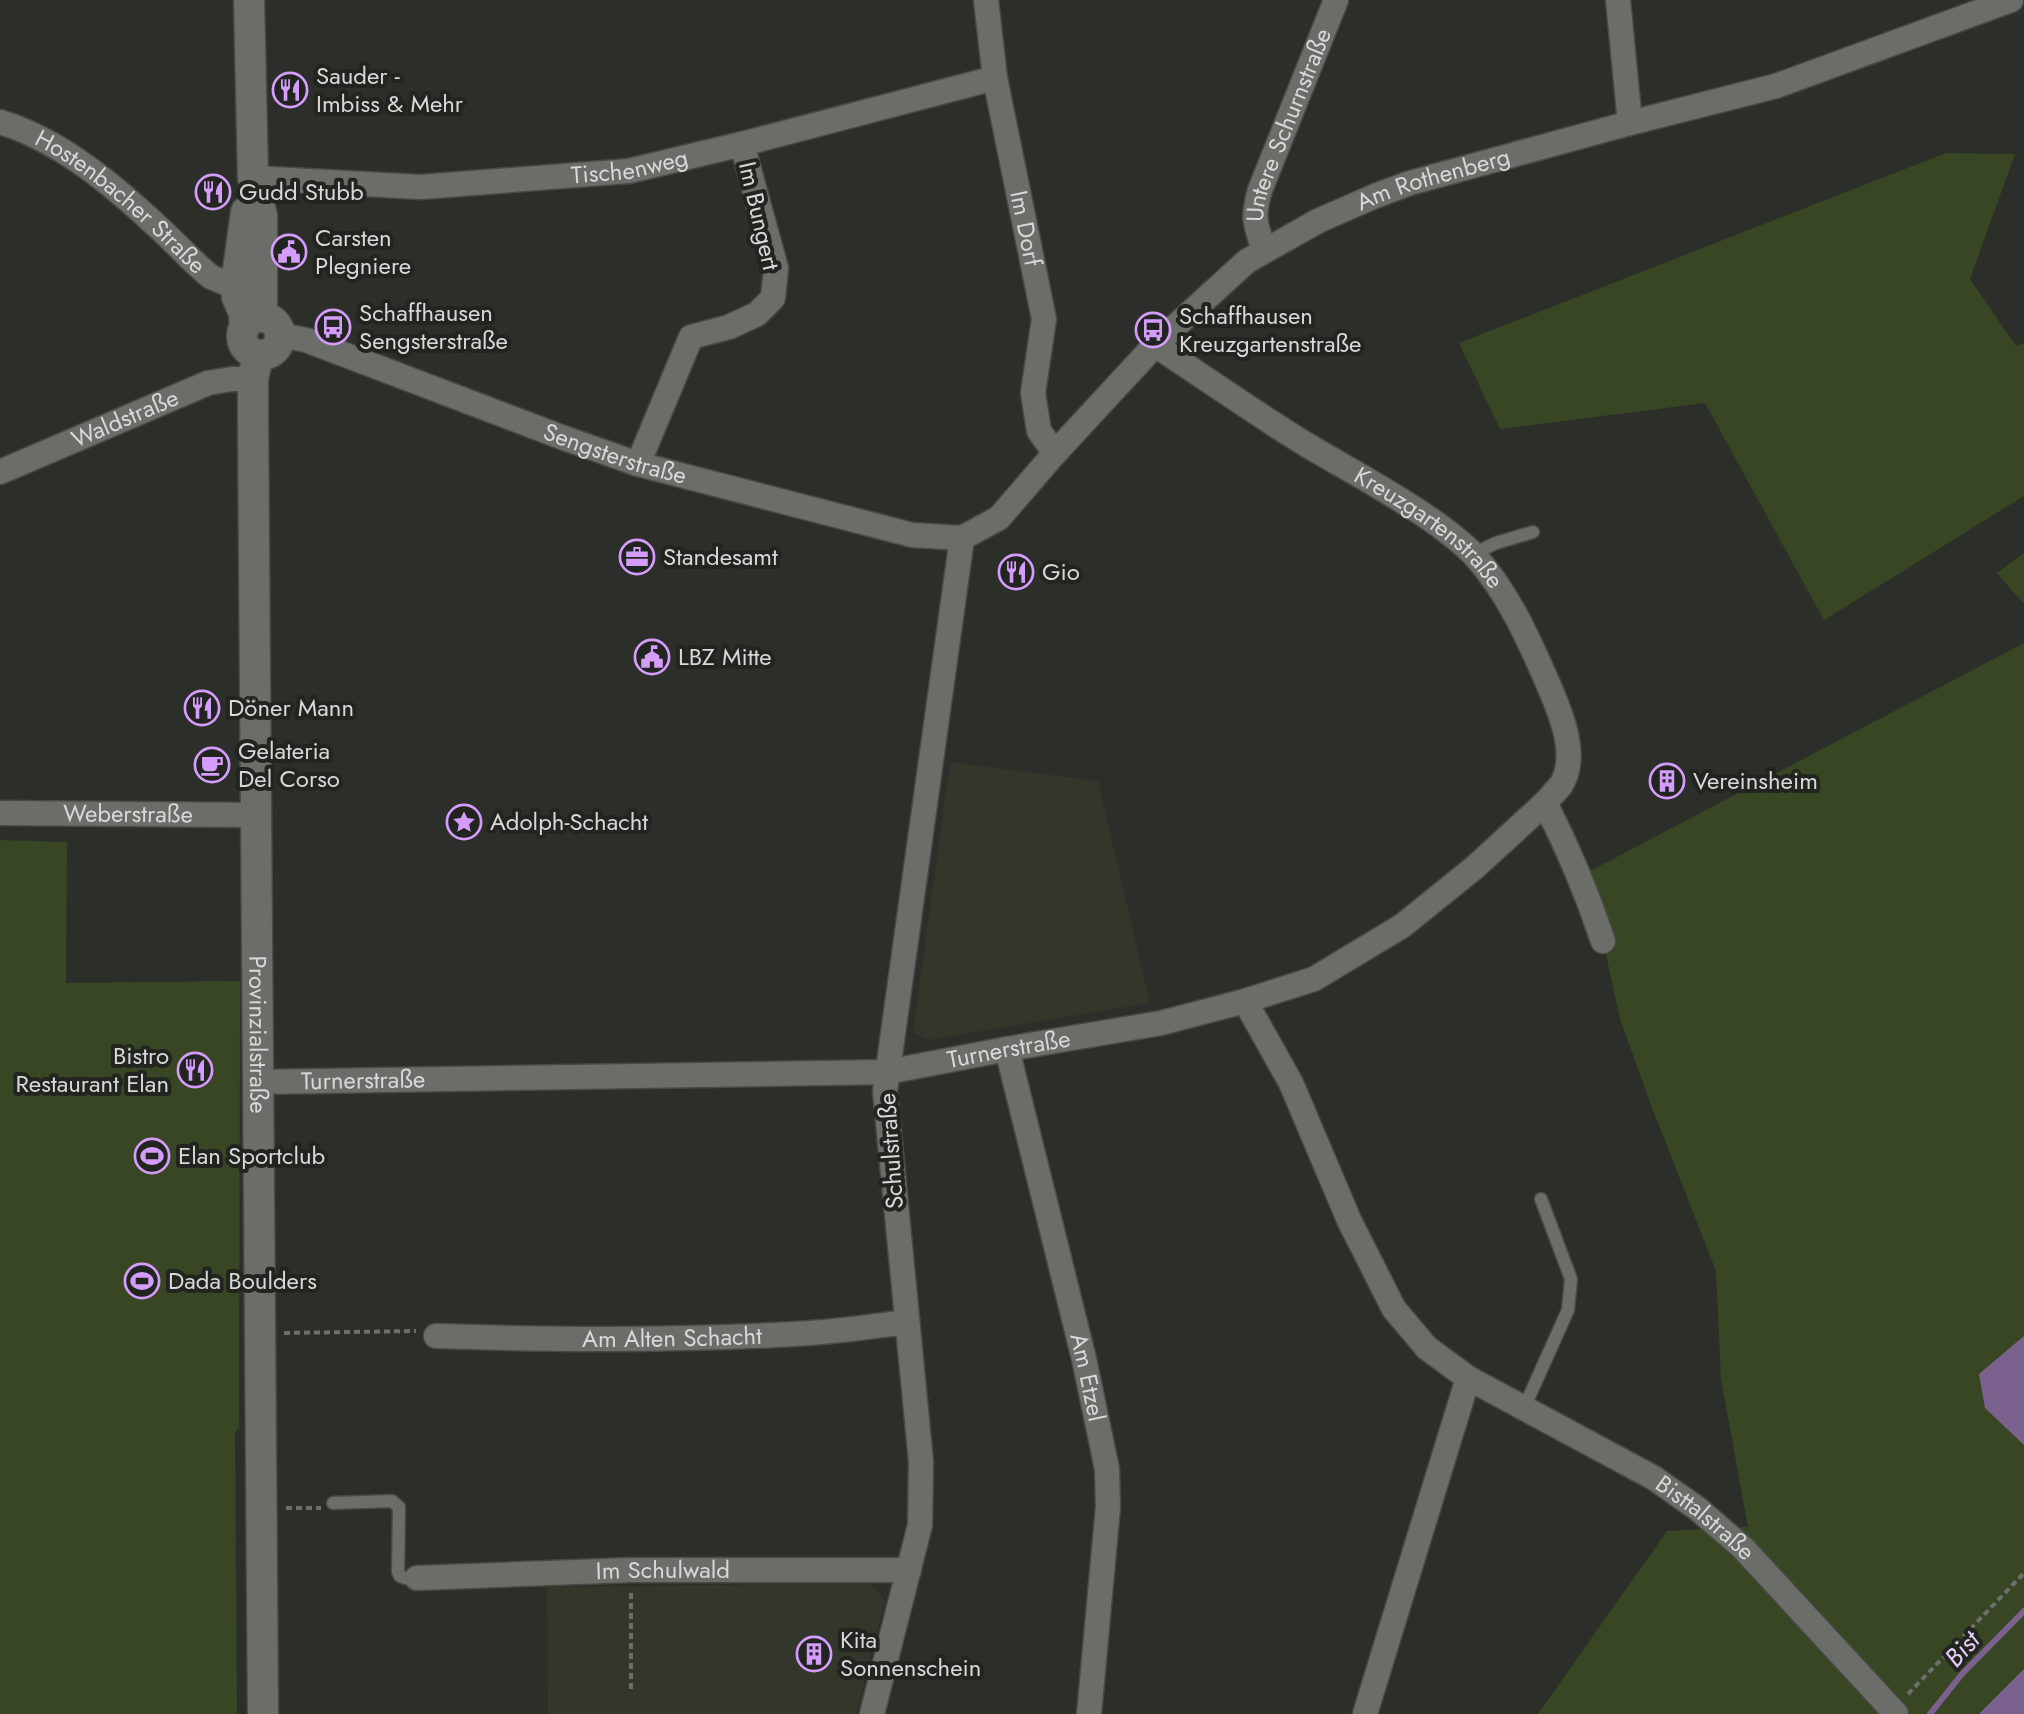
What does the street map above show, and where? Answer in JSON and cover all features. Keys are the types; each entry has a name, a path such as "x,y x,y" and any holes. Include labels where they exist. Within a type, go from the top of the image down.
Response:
{"street":[{"name":"Provinzialstraße","path":"249,0 253,178 262,216 256,815 263,1714"},
{"name":"Im Dorf","path":"986,0 995,78 1044,319 1033,393 1039,431 1055,453"},
{"name":"Untere Schurnstraße","path":"1264,250 1254,211 1260,190 1336,0"},
{"path":"1618,0 1630,123"},
{"name":"Am Rothenberg","path":"962,538 999,518 1155,345 1237,270 1264,250 1345,208 1410,183 1776,86 2011,0"},
{"name":"Tischenweg","path":"253,178 421,187 629,171 995,78"},
{"name":"Hostenbacher Straße","path":"0,122 34,136 72,158 126,197 211,277 236,285"},
{"name":"Im Bungert","path":"638,464 691,337 729,327 757,314 773,298 776,268 742,144"},
{"name":"Provinzialstraße","path":"253,178 244,217 236,285 237,297 259,343"},
{"name":"Sengsterstraße","path":"259,343 306,340 638,464 912,535 962,538"},
{"name":"Waldstraße","path":"0,472 208,383 232,379 259,343"},
{"name":"Kreuzgartenstraße","path":"1155,345 1300,441 1416,509 1473,554 1513,610 1553,695 1564,729 1569,751 1568,767 1561,784 1545,803"},
{"name":"Schulstraße","path":"872,1714 920,1525 922,1486 885,1091 962,538"},
{"path":"1545,803 1574,862 1603,941"},
{"name":"Turnerstraße","path":"257,1082 887,1072 1161,1023 1314,979 1402,926 1474,868 1545,803"},
{"name":"Weberstraße","path":"0,813 256,815"},
{"name":"Bisttalstraße","path":"1245,1001 1291,1083 1349,1220 1394,1309 1427,1348 1468,1378 1654,1478 1698,1509 1743,1548 1894,1712"},
{"name":"Am Etzel","path":"1007,1049 1084,1359 1107,1469 1108,1507 1089,1714"},
{"name":"Am Alten Schacht","path":"436,1336 533,1339 722,1337 813,1333 907,1322"},
{"path":"1365,1714 1468,1378"},
{"name":"Im Schulwald","path":"417,1578 631,1570 909,1570"}],"lane":[{"path":"1473,554 1496,543 1533,532"},
{"path":"1524,1408 1568,1310 1570,1295 1571,1279 1541,1199"},
{"path":"333,1503 396,1503 399,1507 398,1572 405,1578 417,1578"}],"path":[{"path":"259,1334 430,1331 436,1336"},
{"path":"261,1508 328,1508 333,1503"},
{"path":"631,1570 631,1689"},
{"path":"1894,1712 2024,1573"}],"shaded area":[{"path":"950,762 1098,781 1150,1003 929,1040 913,1033"},
{"path":"2024,1336 2024,1445 1985,1408 1979,1374"},
{"path":"871,1583 885,1600 856,1714 548,1714 547,1587"},
{"path":"2024,1669 2024,1714 1979,1714"}],"green space":[{"path":"1946,153 2015,154 1970,279 2016,346 2024,343 2024,496 1824,620 1705,403 1500,429 1459,343"},
{"path":"2024,553 2024,604 1997,573"},
{"path":"2024,643 2024,1714 1538,1714 1667,1531 1748,1527 1721,1379 1716,1271 1620,1019 1588,872"},
{"path":"0,840 67,842 66,983 240,981 239,1428 235,1432 237,1714 0,1714"}],"waterway":[{"name":"Bist","path":"1930,1714 1962,1674 2024,1611"}],"place":[{"name":"Sauder - Imbiss & Mehr","path":"290,90"},
{"name":"Gudd Stubb","path":"213,192"},
{"name":"Carsten Plegniere","path":"289,252"},
{"name":"Schaffhausen Sengsterstraße","path":"333,327"},
{"name":"Schaffhausen Kreuzgartenstraße","path":"1153,330"},
{"name":"Standesamt","path":"637,557"},
{"name":"Gio","path":"1016,572"},
{"name":"LBZ Mitte","path":"652,657"},
{"name":"Döner Mann","path":"202,708"},
{"name":"Gelateria Del Corso","path":"212,765"},
{"name":"Vereinsheim","path":"1667,781"},
{"name":"Adolph-Schacht","path":"464,822"},
{"name":"Bistro Restaurant Elan","path":"195,1070"},
{"name":"Elan Sportclub","path":"152,1156"},
{"name":"Dada Boulders","path":"142,1281"},
{"name":"Kita Sonnenschein","path":"814,1654"}]}
